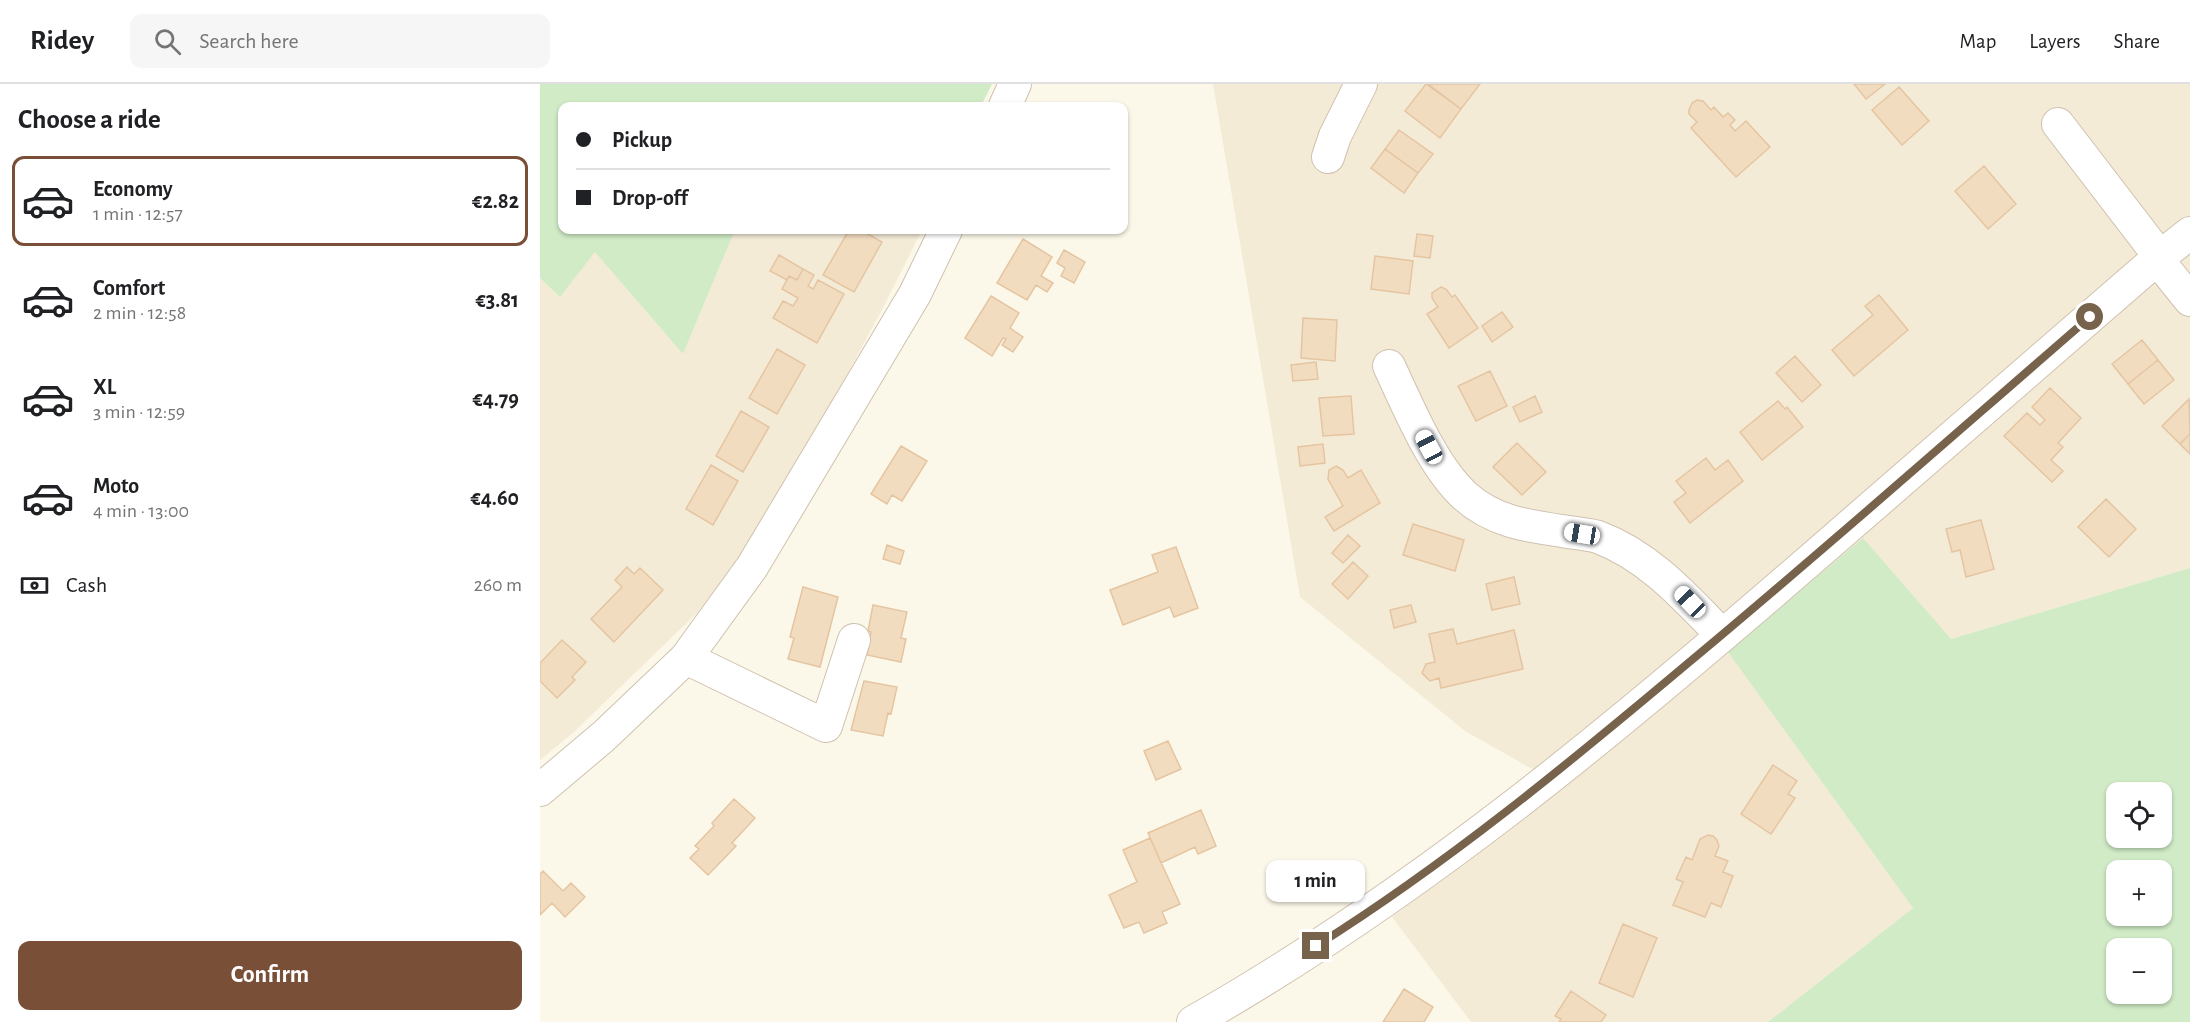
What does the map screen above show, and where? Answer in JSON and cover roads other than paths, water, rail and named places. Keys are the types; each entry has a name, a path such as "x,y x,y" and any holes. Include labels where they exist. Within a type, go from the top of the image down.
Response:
{"street":[{"path":"1007,102 1015,84"},
{"path":"1328,158 1335,136 1361,84"},
{"path":"2058,124 2190,300"},
{"path":"1193,1022 1334,935 1452,853 1566,766 2190,233"},
{"path":"540,790 604,736 686,658 752,567 915,294 944,234"},
{"path":"1389,366 1438,462 1464,495 1490,514 1530,527 1596,537 1631,553 1674,585 1722,635"},
{"path":"686,658 826,726 854,640"}]}
